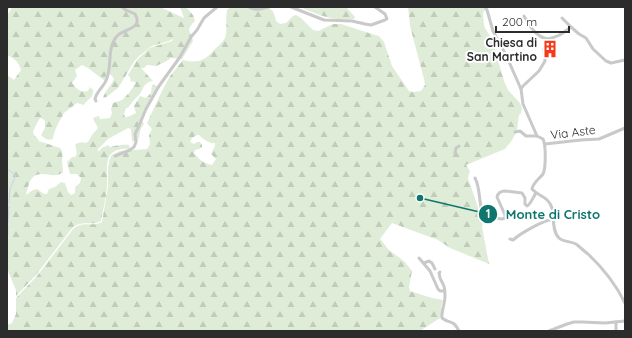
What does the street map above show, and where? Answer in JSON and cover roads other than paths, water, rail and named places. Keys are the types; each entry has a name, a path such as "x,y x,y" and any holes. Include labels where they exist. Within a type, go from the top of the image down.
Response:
{"street":[{"path":"96,101 96,94 108,77 111,49 115,38 120,33 133,28 137,21 135,14 122,7"},
{"path":"115,156 134,147 136,142 135,134 155,92 167,73 180,57 204,18 217,7"},
{"path":"250,7 252,9 259,10 268,7"},
{"path":"292,7 324,20 352,21 371,25 386,19 387,17 375,7"},
{"name":"Via Aste","path":"484,7 487,10 493,31 506,55 521,89 523,104 537,136"},
{"path":"524,16 533,31 547,39 559,36 571,27"},
{"path":"562,18 579,34 586,38 598,54 606,61 611,63 625,60"},
{"path":"521,89 539,71 545,61 544,49 547,39"},
{"name":"Via Aste","path":"545,144 599,139 625,128"},
{"name":"Via Aste","path":"515,132 520,131 526,136 537,136 543,139 545,144 544,171 532,188 536,193"},
{"path":"455,153 456,148 459,146"},
{"path":"475,178 479,191 482,211 487,220 505,218 498,197 498,194 502,191 522,193 527,206 530,205 532,198 536,193 546,199 550,204 555,230 558,237 561,240 575,244 596,261 618,289 625,303"},
{"path":"510,239 513,240 525,232 553,219"},
{"path":"419,258 432,274 438,289 440,291 444,291"},
{"path":"424,263 429,261 435,269"},
{"path":"440,272 440,279 445,290 445,303 441,314 442,318 453,322 460,331"},
{"path":"549,331 574,322 601,323 625,321"},
{"path":"616,322 616,331"}],"waterway":[{"path":"7,11 9,7"},
{"path":"7,169 16,175 10,189 9,203"},
{"path":"8,223 9,206"},
{"path":"7,248 8,226"}],"place":[{"name":"Chiesa di San Martino","path":"550,49"},
{"name":"Monte di Cristo","path":"420,198"}]}
